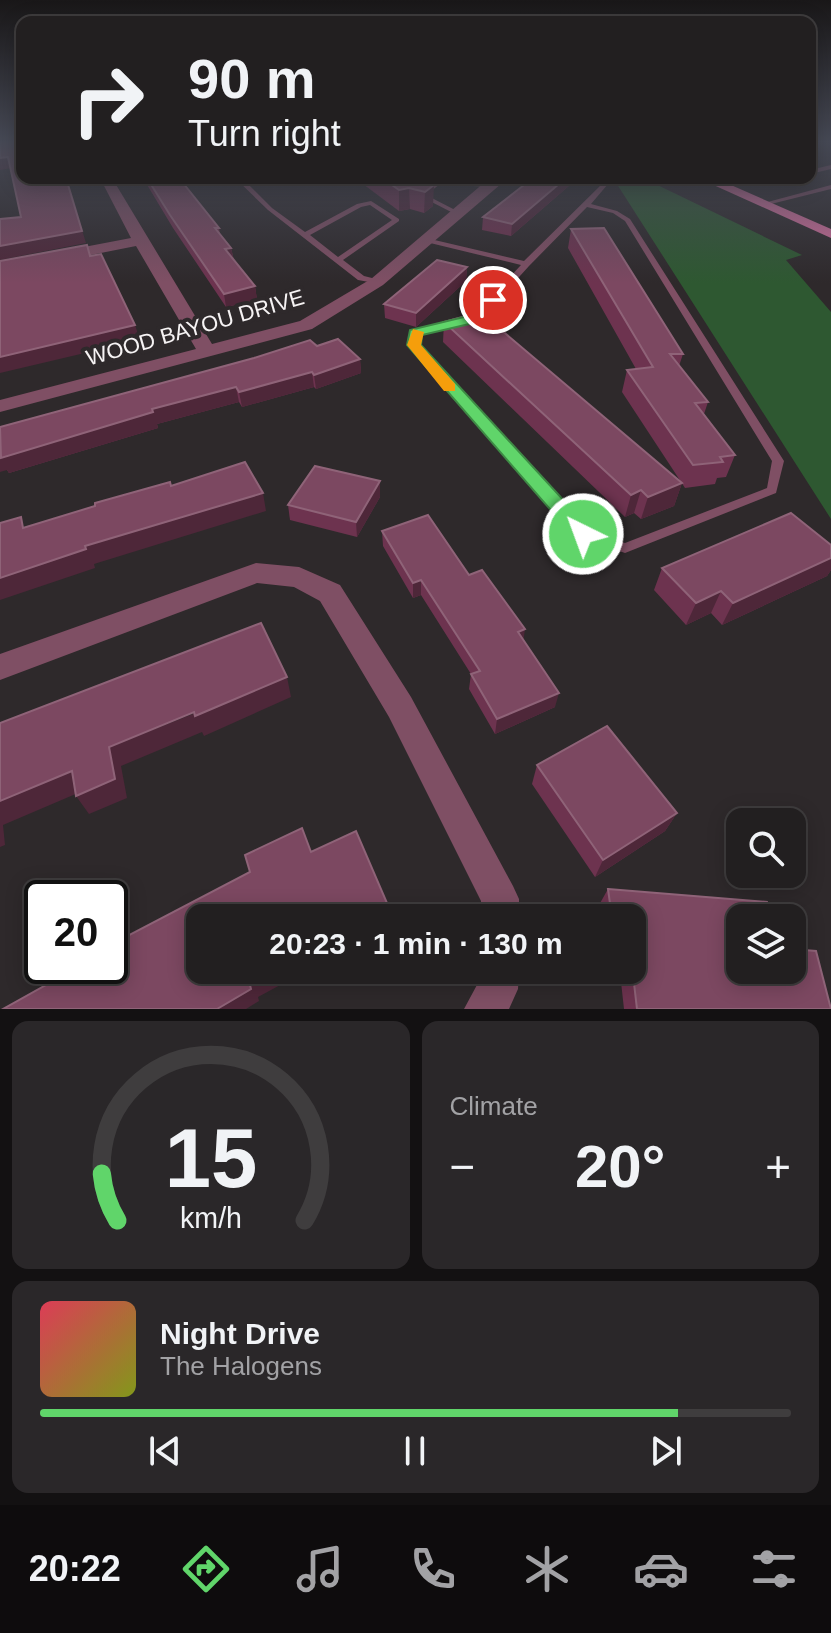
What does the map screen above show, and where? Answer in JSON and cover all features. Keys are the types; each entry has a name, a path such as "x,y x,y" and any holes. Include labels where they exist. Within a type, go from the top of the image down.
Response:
{"main road":[{"path":"727,188 831,234"}],"street":[{"path":"111,188 207,352"},
{"name":"WOOD BAYOU DRIVE","path":"0,406 306,325 377,282 488,188"},
{"path":"0,268 140,241"},
{"path":"0,667 256,573 299,577 330,593 361,643 400,707 500,904"},
{"path":"485,1009 498,984"}],"lane":[{"path":"248,188 270,209 361,278 377,282"},
{"path":"413,188 457,213"},
{"path":"421,195 431,188"},
{"path":"586,205 615,212 628,220 778,461 772,490 625,548 583,534 414,345 415,333 477,318 601,188"},
{"path":"763,204 827,188"},
{"path":"305,235 359,205 371,203 397,220 338,260"},
{"path":"429,240 526,264"}],"green space":[{"path":"619,188 664,188 802,255 786,260 831,312 831,519"}],"building":[{"path":"15,188 69,188 82,231 0,246 0,219 21,217"},
{"path":"153,188 187,188 231,248 225,249 255,286 224,294"},
{"path":"409,188 430,188 425,192"},
{"path":"520,188 554,188 512,224 483,217"},
{"path":"604,228 683,354 670,354 708,402 695,403 735,455 720,457 723,462 693,465 627,370 653,367 571,229"},
{"path":"87,245 90,256 101,254 135,325 0,357 0,261"},
{"path":"437,260 467,267 416,313 384,304"},
{"path":"480,312 682,483 648,497 641,490 631,495 444,322"},
{"path":"338,339 360,359 314,375 312,372 239,392 236,387 152,409 153,412 1,458 0,427 310,340 317,346"},
{"path":"245,462 263,493 85,546 86,549 0,578 0,523 21,517 23,528 95,506 95,503 170,482 171,486"},
{"path":"315,466 380,481 356,522 288,505"},
{"path":"791,513 831,545 831,558 733,603 721,591 696,603 662,568"},
{"path":"428,515 469,575 482,570 525,629 518,632 559,693 497,719 471,674 480,671 421,580 413,583 382,531"},
{"path":"261,623 287,677 195,716 194,712 109,747 115,779 76,796 72,771 0,801 0,723"},
{"path":"607,726 677,813 603,860 537,765"},
{"path":"302,828 311,852 356,831 387,904 189,904 250,872 245,855"},
{"path":"608,889 767,902 726,904 726,984 806,984 806,950 816,951 831,1009 637,1009 634,984 646,984 646,904 610,904"},
{"path":"186,905 186,984 252,984 251,989 217,1009 3,1009 48,984 128,984 128,936"}],"slow traffic":[{"path":"418,332 415,333 414,345 418,353 449,388"}],"route":[{"path":"493,300 477,318 415,333 414,345 583,534"}]}
